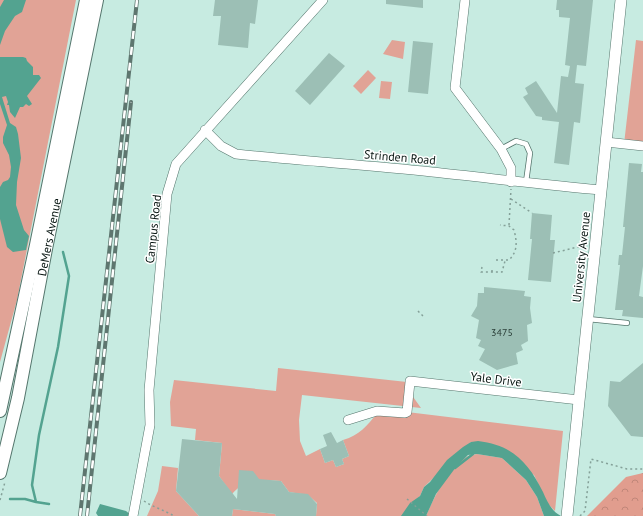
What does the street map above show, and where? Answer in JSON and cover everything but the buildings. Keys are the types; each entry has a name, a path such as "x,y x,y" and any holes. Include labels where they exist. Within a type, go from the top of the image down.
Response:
{"main road":[{"name":"DeMers Avenue","path":"0,409 36,245 86,0"},
{"name":"DeMers Avenue","path":"0,473 16,410 46,248 97,0"}],"street":[{"name":"Campus Road","path":"134,513 150,425 149,390 168,194 176,164 323,0"},
{"path":"465,0 455,88 501,149 511,168 511,182"},
{"name":"University Avenue","path":"567,516 621,0"},
{"name":"Strinden Road","path":"205,130 221,146 236,154 432,172 511,182 526,182 601,190"},
{"path":"606,142 643,146"},
{"name":"Yale Drive","path":"348,420 378,412 407,412 410,381 579,400"},
{"path":"0,409 16,410"}],"lane":[{"path":"501,149 516,141 526,144 530,153 526,182"},
{"path":"588,319 627,323"}],"path":[{"path":"509,226 511,182"},
{"path":"511,199 532,213"},
{"path":"496,260 509,260 514,255 516,247 514,230 509,226 500,225"},
{"path":"553,253 582,246 577,293"},
{"path":"482,267 481,272 502,272 505,260"},
{"path":"418,311 423,316"},
{"path":"580,516 585,511 591,459 627,469 643,469"},
{"path":"407,499 427,516"},
{"path":"143,500 174,516"}],"shaded area":[{"path":"0,0 76,0 17,300 0,362"},
{"path":"4,0 26,0 22,12 15,16 5,31 0,45 0,7"},
{"path":"392,40 405,42 403,59 383,54"},
{"path":"636,40 643,41 643,146 624,144"},
{"path":"0,57 26,58 33,67 33,75 39,75 41,78 27,96 32,104 29,106 26,104 23,107 20,107 15,118 10,112 9,105 7,105 8,102 6,96 2,97 10,123 16,127 18,134 21,158 17,182 16,205 24,230 29,236 26,250 13,252 7,247 0,219 0,187 3,182 8,180 10,177 11,167 9,155 3,143 3,137 7,125 0,104"},
{"path":"368,70 376,78 361,94 353,86"},
{"path":"381,81 392,82 390,99 379,98"},
{"path":"278,368 407,382 411,394 421,408 302,395 299,420 300,441 306,456 320,449 325,463 333,460 336,467 344,464 342,459 349,456 343,440 358,433 377,414 407,412 563,431 555,511 548,504 534,475 471,442 424,487 420,496 402,516 316,516 317,503 308,495 289,492 281,481 255,481 243,485 232,494 219,476 222,443 195,440 196,429 171,426 170,402 174,380 276,391"},
{"path":"478,441 500,446 518,457 537,481 552,509 561,516 544,516 537,497 526,480 502,458 477,454 468,455 456,467 436,494 426,516 401,516 410,503 420,496 424,487 430,482 447,460 471,442"},
{"path":"477,454 502,458 526,480 537,497 544,516 426,516 433,500 448,475 461,461 468,456"},
{"path":"162,466 178,468 176,491 199,516 147,516 158,491"},
{"path":"100,504 126,511 132,516 98,516 96,513"},
{"path":"233,509 275,514 276,516 232,516"}],"green space":[{"path":"643,473 643,516 587,516 626,477"}],"waterway":[{"path":"36,502 32,485 39,435 58,347 69,276 63,252"},
{"path":"455,468 473,454"},
{"path":"10,499 25,499 49,504"}],"railway":[{"path":"80,516 137,0"},
{"path":"87,516 131,102"}]}
